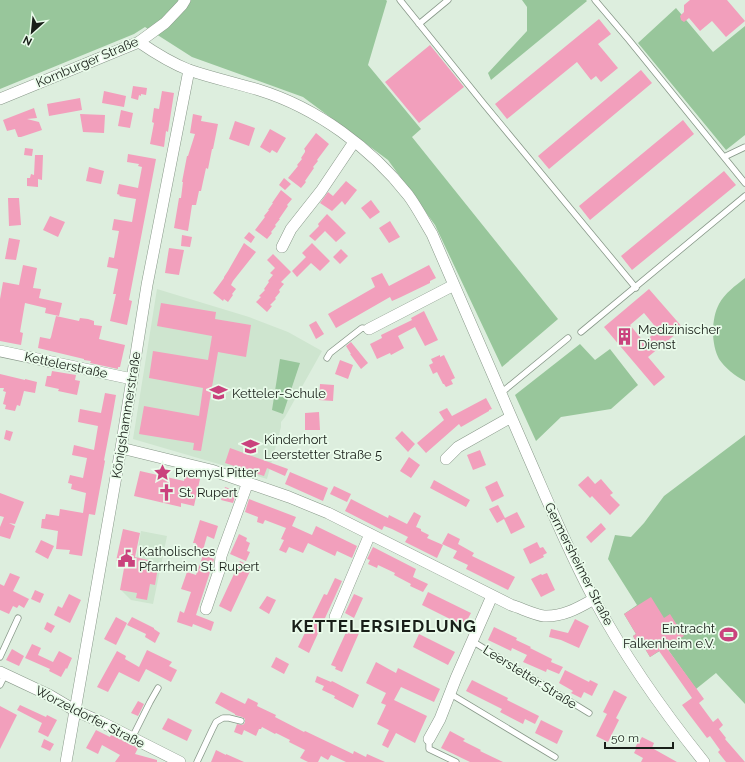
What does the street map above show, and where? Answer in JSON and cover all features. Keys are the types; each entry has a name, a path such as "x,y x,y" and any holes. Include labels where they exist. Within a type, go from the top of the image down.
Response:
{"street":[{"name":"Kornburger Straße","path":"0,99 139,42 165,23 185,0"},
{"name":"Germersheimer Straße","path":"139,42 172,62 189,70 261,90 317,116 374,158 409,196 432,234 563,539 594,599 643,680 677,728 704,762"},
{"name":"Königshammerstraße","path":"66,762 121,448 147,285 189,70"},
{"path":"282,247 291,229 321,191 354,142"},
{"path":"369,329 454,285"},
{"name":"Kettelerstraße","path":"0,351 132,380"},
{"path":"446,459 458,447 511,417"},
{"path":"121,448 211,470 289,497 370,534 511,605 543,616 556,616 566,613 594,599"},
{"path":"206,610 220,568 221,556 248,482"},
{"path":"335,617 370,534"},
{"name":"Leerstetter Straße","path":"429,739 440,719 492,596"},
{"name":"Worzeldorfer Straße","path":"2,678 49,695 76,711 180,762"}],"lane":[{"path":"400,0 483,104 636,288"},
{"path":"419,24 448,0"},
{"path":"595,0 745,183"},
{"path":"724,157 745,147"},
{"path":"581,332 636,288 745,196"},
{"path":"327,358 330,353 362,328 369,329"},
{"path":"500,393 568,338"},
{"path":"0,657 18,618"},
{"name":"Leerstetter Straße","path":"472,641 589,713"},
{"path":"132,738 158,688"},
{"path":"450,693 555,757"},
{"path":"197,762 216,722 223,718 241,721"},
{"path":"429,739 429,749 456,762"}],"shaded area":[{"name":"Ketteler-Schule","path":"157,289 249,317 288,332 322,351 281,422 267,479 133,439"},
{"path":"141,531 167,536 153,604 131,600 121,590 134,572"}],"green space":[{"path":"0,0 386,0 387,1 368,65 421,129 412,137 558,319 502,367 435,225 388,160 303,97 192,57 145,27 134,34 0,89"},
{"path":"522,0 587,1 491,80 488,73 527,31 527,7"},
{"path":"676,8 713,52 745,26 745,135 726,150 638,43"},
{"path":"745,278 745,381 730,372 719,359 714,346 713,324 716,310 721,300"},
{"path":"580,344 595,360 610,349 638,385 611,409 561,417 536,441 515,395"},
{"path":"280,359 300,363 283,414 272,410"},
{"path":"745,435 745,704 716,673 696,689 666,647 650,657 644,647 640,649 633,636 636,634 624,614 637,605 608,559 615,535 631,537 644,523 664,496"}],"building":[{"path":"690,0 727,0 745,21 726,37 712,21 700,31 689,18 684,22 681,20 680,16 684,12 684,5"},
{"path":"599,19 611,34 598,44 618,68 601,82 596,76 591,80 577,62 507,119 495,104"},
{"path":"430,45 464,87 419,123 385,82"},
{"path":"641,70 652,83 549,169 538,156"},
{"path":"133,86 147,88 146,95 139,95 138,100 131,98"},
{"path":"104,91 126,96 124,107 102,103"},
{"path":"162,91 174,93 168,132 166,131 164,147 150,144 154,123 152,122 154,108 159,109"},
{"path":"80,98 82,110 49,116 47,104"},
{"path":"34,108 37,118 27,119 39,122 42,130 21,137 18,137 15,129 7,131 3,120"},
{"path":"121,110 133,113 130,128 118,126"},
{"path":"80,114 105,115 104,133 83,132"},
{"path":"193,114 202,116 201,121 218,124 208,169 206,168 201,191 199,191 196,205 192,205 188,231 174,228 179,198 181,198 182,182 187,156 195,134 190,133"},
{"path":"683,120 694,134 590,220 579,206"},
{"path":"235,121 255,128 249,146 229,139"},
{"path":"270,129 286,138 277,153 272,150 270,153 260,147"},
{"path":"316,133 329,144 317,160 318,161 313,167 314,168 305,181 306,182 301,188 288,178 298,166 297,165 305,152 304,149"},
{"path":"25,148 33,149 32,156 24,155"},
{"path":"128,154 156,159 129,300 132,301 127,325 110,321 116,294 113,294 118,269 107,267 109,257 114,258 119,231 112,230 114,219 132,222 136,199 119,196 120,195 117,194 119,184 138,188 142,167 138,166 139,164 127,162"},
{"path":"35,155 43,155 42,180 38,179 38,187 27,186 27,178 30,178 31,174 34,175"},
{"path":"89,167 104,171 101,184 86,181"},
{"path":"724,171 736,185 632,270 621,256"},
{"path":"284,178 291,184 285,190 279,185"},
{"path":"346,181 357,190 345,205 342,201 332,211 320,203 328,192 333,196"},
{"path":"281,190 292,199 267,239 255,230 265,217 264,216"},
{"path":"8,198 19,198 21,225 9,226"},
{"path":"371,200 380,212 370,219 361,208"},
{"path":"327,214 346,233 336,242 325,231 315,241 309,236 319,226 318,224"},
{"path":"50,216 65,222 58,237 43,230"},
{"path":"390,221 400,237 389,243 379,228"},
{"path":"249,232 255,237 251,243 244,238"},
{"path":"182,235 192,237 190,247 181,246"},
{"path":"9,238 20,240 16,260 5,259"},
{"path":"244,243 256,252 233,281 231,285 236,289 232,294 233,295 228,302 224,299 223,301 213,293 224,278"},
{"path":"312,243 330,261 320,271 311,263 297,277 292,271 306,257 302,253"},
{"path":"169,248 184,250 179,275 165,273"},
{"path":"341,249 348,256 340,264 333,257"},
{"path":"273,254 291,272 281,282 284,284 267,312 256,302 261,297 259,296 265,290 264,289 269,282 268,281 273,275 270,273 275,268 267,260"},
{"path":"23,265 37,268 33,288 41,289 39,298 62,303 59,316 45,313 46,308 25,303 20,332 23,333 21,345 0,341 0,299 3,282 19,285"},
{"path":"429,265 436,278 430,281 430,283 392,301 390,297 336,328 328,314 375,287 371,278 382,273 389,286"},
{"name":"Medizinischer Dienst","path":"649,289 683,328 648,357 665,377 654,386 604,327","holes":["644,313 658,330 644,342 630,325"]},
{"path":"161,303 216,312 215,319 251,325 246,357 218,352 201,451 193,450 194,443 139,434 144,406 199,416 203,388 149,378 153,351 208,360 212,336 157,326"},
{"path":"424,311 438,340 425,346 415,327 398,336 404,348 391,355 390,353 377,359 370,344 382,338 381,335 412,320 411,318"},
{"path":"56,316 79,321 80,318 88,319 94,321 94,325 102,326 99,339 125,345 120,367 118,367 118,369 90,363 91,361 38,348 40,337 50,339"},
{"path":"316,321 324,334 316,339 309,325"},
{"path":"351,342 368,363 361,369 346,346"},
{"path":"440,355 440,357 444,355 455,378 451,380 453,384 446,387 437,372 433,374 429,365 433,363 431,359"},
{"path":"340,360 353,365 348,379 335,374"},
{"path":"52,371 76,375 75,380 80,381 77,395 58,391 59,389 45,386 47,376 51,376"},
{"path":"0,374 37,382 35,393 24,391 20,406 17,405 15,411 5,409 6,405 3,404 6,392 3,391 4,388 0,388"},
{"path":"320,384 334,385 333,401 319,400"},
{"path":"105,393 116,395 95,515 89,514 82,556 69,554 70,550 56,549 58,531 41,528 42,519 45,519 46,514 59,516 60,509 83,513 86,493 71,489 72,484 68,483 70,475 83,478 87,458 72,455 74,445 94,450 98,426 78,422 80,409 101,413"},
{"path":"486,398 492,409 461,427 459,424 426,453 417,443 444,420 439,412 447,408 452,416"},
{"path":"319,412 320,430 305,430 305,413"},
{"path":"6,430 13,432 10,441 4,439"},
{"path":"402,431 415,444 408,452 395,438"},
{"path":"230,448 288,469 285,476 267,468 264,476 225,463"},
{"path":"480,450 486,465 473,470 467,455"},
{"path":"409,457 420,465 411,478 400,471"},
{"name":"St. Rupert","path":"140,471 184,481 185,475 200,479 194,506 181,503 181,507 134,496"},
{"path":"290,472 328,488 323,501 285,484"},
{"path":"588,476 595,484 601,479 613,493 610,495 620,505 610,515 592,496 590,498 578,485"},
{"path":"434,480 470,500 466,507 430,488"},
{"path":"497,481 504,496 492,502 485,487"},
{"path":"334,486 351,494 347,502 330,494"},
{"path":"225,487 237,491 233,503 221,500"},
{"path":"0,493 24,502 15,524 9,523 15,526 10,539 0,536 0,527 4,517 0,516"},
{"path":"249,499 296,517 292,526 312,535 316,526 357,546 352,558 337,551 335,556 308,543 303,553 289,547 286,553 279,550 284,540 281,539 286,528 265,520 263,524 257,522 258,517 245,512"},
{"path":"351,499 388,518 389,515 407,524 414,512 421,516 416,527 429,535 427,538 443,545 437,558 405,542 408,537 384,526 382,530 345,511"},
{"path":"498,505 505,518 517,512 525,527 511,534 504,519 497,523 489,509"},
{"path":"200,520 218,526 214,539 207,536 203,550 194,548 196,543 193,543"},
{"path":"601,523 606,529 591,543 586,537"},
{"path":"123,529 140,533 135,557 148,560 147,565 158,567 155,585 150,584 147,600 136,598 137,593 120,590 125,563 116,561"},
{"path":"448,533 460,539 458,544 474,553 472,556 515,577 508,590 466,569 468,565 453,558 457,551 442,544"},
{"path":"239,534 247,538 246,541 250,543 247,551 250,552 246,561 230,554"},
{"path":"41,540 54,546 48,559 35,552"},
{"path":"537,542 540,548 543,547 547,553 543,555 544,557 530,564 523,549"},
{"path":"373,547 416,569 413,577 428,584 423,592 410,586 411,584 394,575 395,573 378,565 377,568 368,564 370,560 367,559"},
{"path":"203,555 214,559 196,615 214,622 211,631 193,624 192,627 177,622 180,611 184,613 191,592 181,589 187,572 196,575"},
{"path":"240,561 252,567 231,612 219,606"},
{"path":"10,573 20,577 13,591 29,599 24,608 19,605 17,608 13,606 9,614 0,610 0,584 4,586"},
{"path":"547,573 555,590 541,597 531,579"},
{"path":"335,578 342,581 309,653 298,647 324,594 327,595"},
{"path":"35,590 44,594 40,603 31,599"},
{"path":"428,592 471,613 464,626 422,605"},
{"path":"69,594 81,600 70,623 54,615 58,606 62,608"},
{"path":"354,594 363,598 354,618 345,613"},
{"path":"267,596 276,600 269,614 259,608"},
{"path":"651,597 664,618 670,614 684,636 666,647 704,699 699,703 713,722 718,718 723,725 719,729 726,738 725,739 745,762 726,762 718,752 720,750 710,736 707,738 682,705 692,698 659,651 650,657 644,647 640,649 633,636 636,634 624,614"},
{"path":"116,617 127,623 116,645 104,639"},
{"path":"132,617 154,628 160,633 155,643 145,637 146,634 127,625"},
{"path":"575,619 589,626 579,648 561,640 549,637 551,629 568,633"},
{"path":"47,622 55,626 51,633 44,629"},
{"path":"494,627 517,638 516,640 552,659 551,662 563,667 559,674 547,669 546,672 523,662 527,655 512,648 511,651 488,640"},
{"path":"348,628 359,633 342,672 335,669 336,667 331,665"},
{"path":"419,634 455,652 448,665 413,647"},
{"path":"32,644 41,648 38,655 53,662 59,651 72,658 61,677 49,671 50,669 25,658"},
{"path":"12,649 24,656 19,666 6,660"},
{"path":"147,650 172,662 169,666 177,670 171,682 146,669 139,682 119,672 108,692 97,687 117,651 126,656 125,659 139,667"},
{"path":"276,657 289,664 284,674 271,667"},
{"path":"376,662 396,673 398,668 440,689 434,702 401,687 394,700 427,716 415,743 396,733 388,748 382,745 389,730 377,724 386,705 381,703 386,693 366,683"},
{"path":"565,670 589,682 590,680 598,684 592,696 584,692 581,698 571,693 573,691 559,683"},
{"path":"317,676 331,682 332,681 359,695 353,708 334,698 335,696 322,690 324,686 315,682"},
{"path":"472,680 539,716 535,724 525,719 523,724 500,712 502,709 466,691"},
{"path":"614,690 627,697 616,718 619,720 608,742 596,736 607,714 603,712"},
{"path":"221,692 245,704 248,698 258,703 257,706 276,715 275,717 353,754 354,751 366,757 367,754 385,762 346,762 331,755 328,760 321,756 318,762 308,762 300,758 305,750 289,742 290,740 262,727 259,729 256,736 244,730 242,735 234,732 237,724 244,724 245,719 215,703"},
{"path":"138,701 144,704 138,716 131,713"},
{"path":"20,705 46,717 47,715 57,720 48,737 38,732 42,723 17,710"},
{"path":"0,706 17,715 0,749"},
{"path":"168,718 192,730 187,741 162,729"},
{"path":"541,720 563,731 557,744 535,733"},
{"path":"96,730 110,737 111,735 138,748 135,754 157,760 157,762 115,762 120,755 102,745 98,754 86,748"},
{"path":"450,731 465,739 463,741 481,750 480,751 503,762 470,762 441,748"},
{"path":"642,737 654,743 652,748 677,762 641,762 643,758 634,753 638,742"},
{"path":"44,739 54,744 50,751 41,747"},
{"path":"216,750 226,755 244,762 211,762"}],"place":[{"name":"Medizinischer Dienst","path":"625,336"},
{"name":"Ketteler-Schule","path":"219,393"},
{"name":"Kinderhort Leerstetter Straße 5","path":"251,446"},
{"name":"Premysl Pitter","path":"162,472"},
{"name":"St. Rupert","path":"166,492"},
{"name":"Katholisches Pfarrheim St. Rupert","path":"126,558"},
{"name":"Eintracht Falkenheim e.V.","path":"728,635"}],"district":[{"name":"KETTELERSIEDLUNG","path":"384,626"}]}
